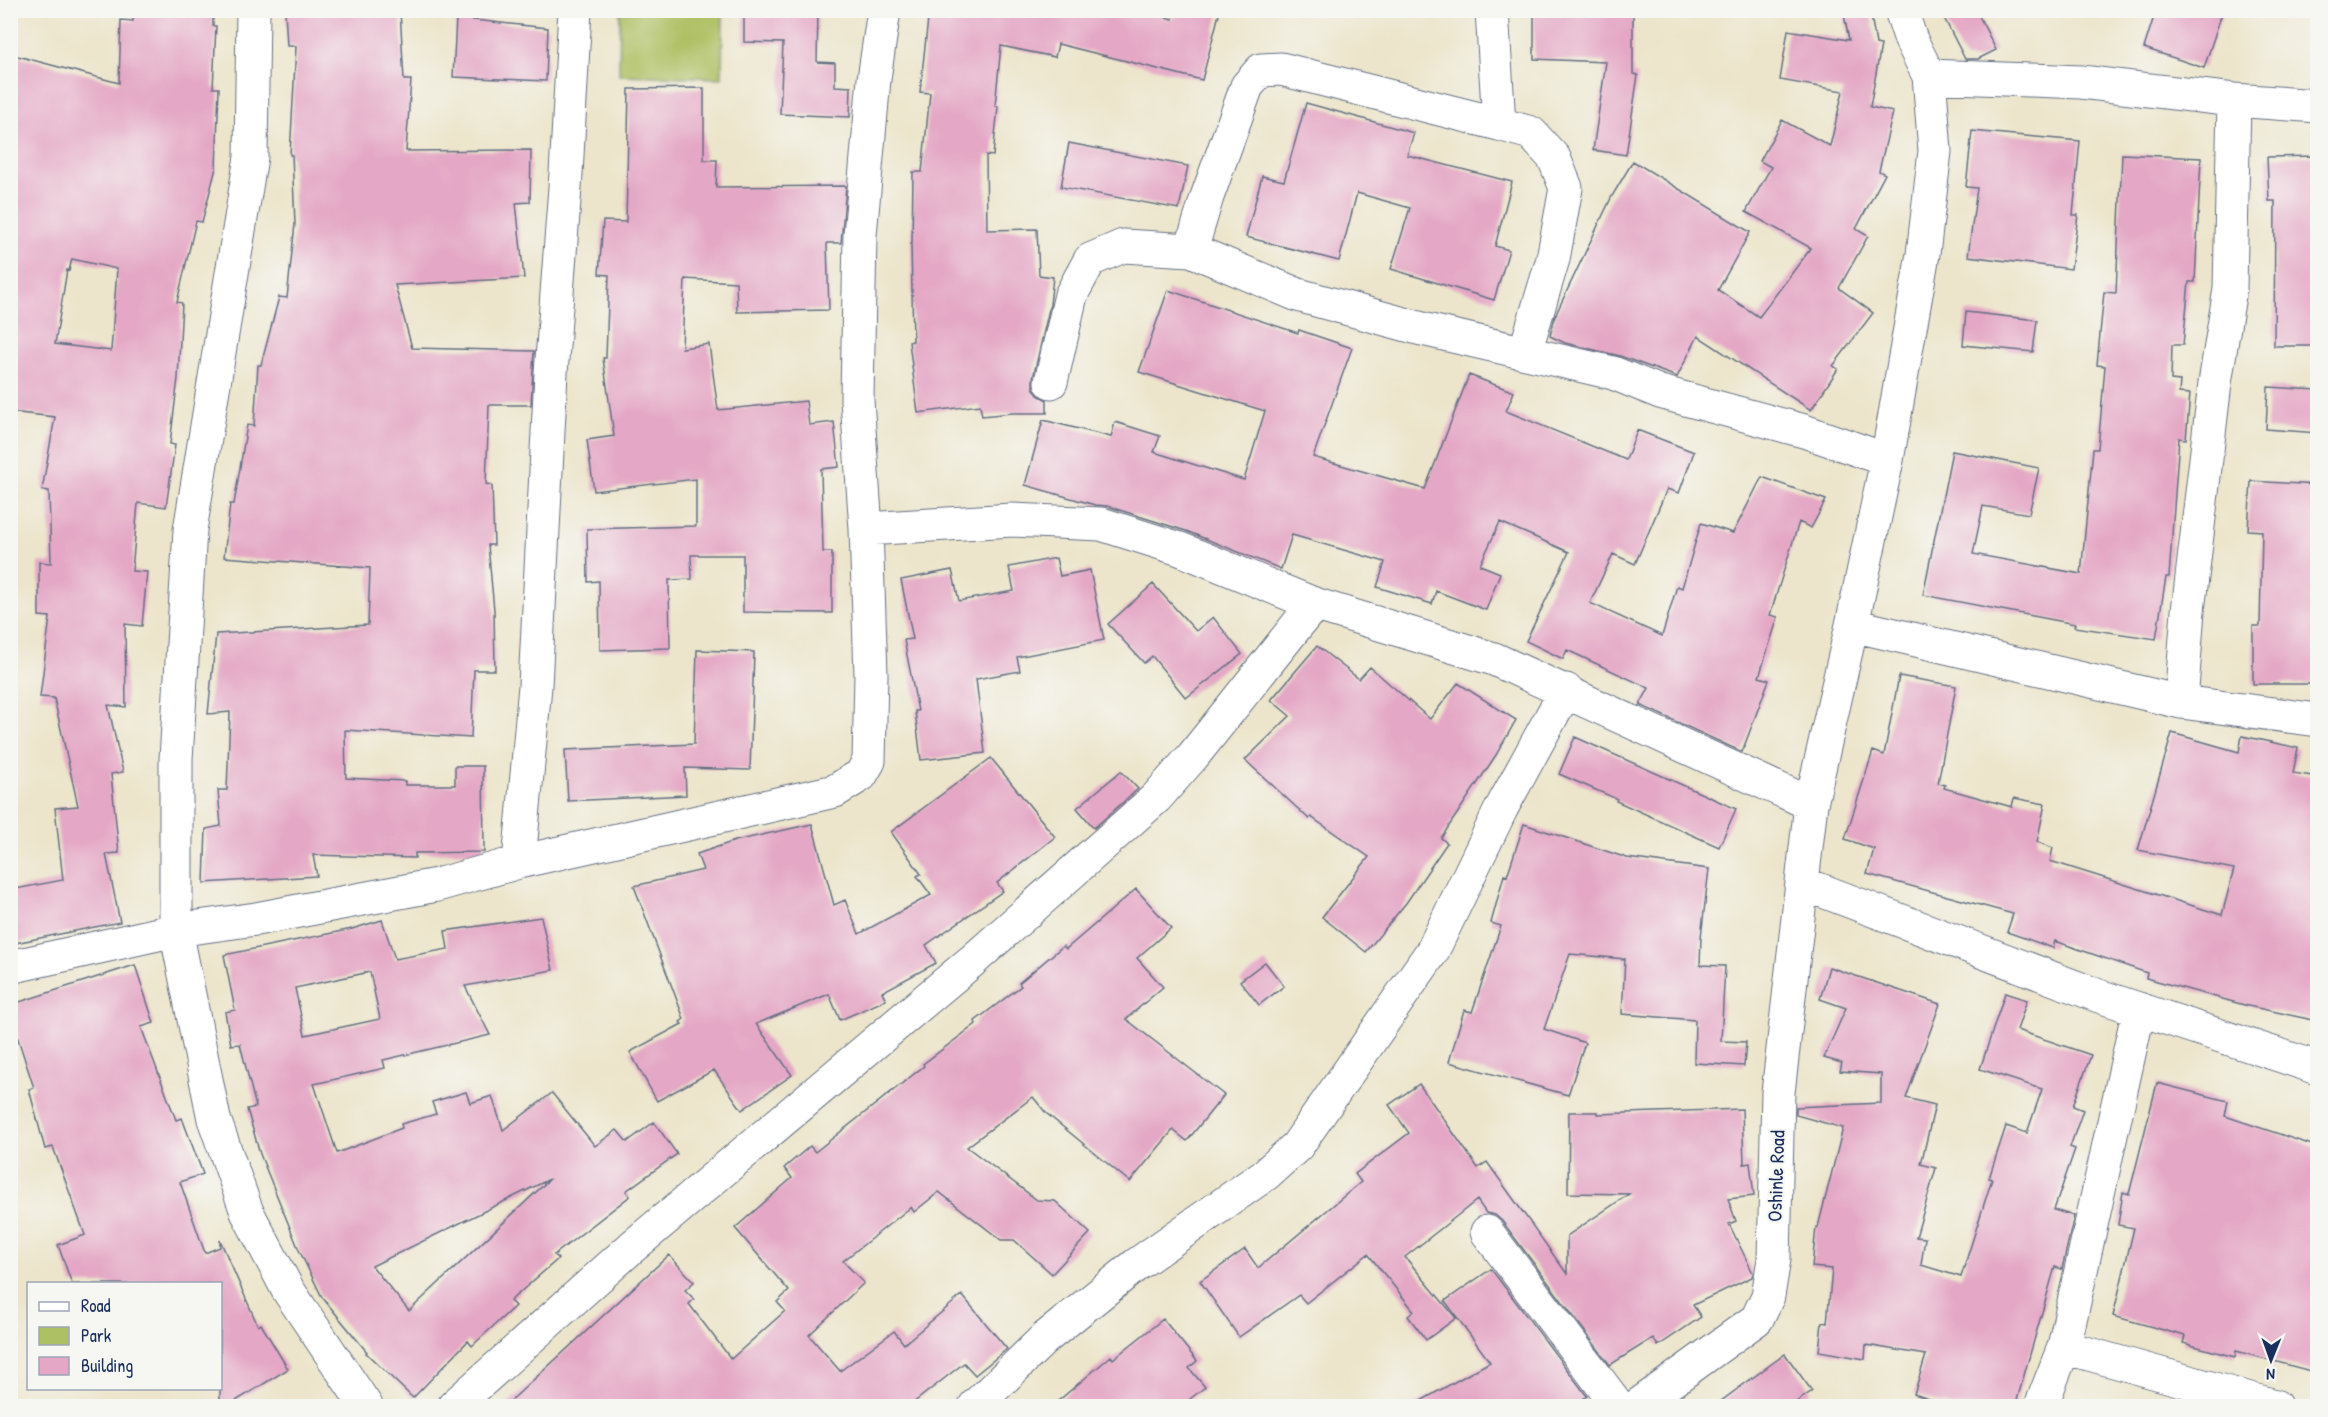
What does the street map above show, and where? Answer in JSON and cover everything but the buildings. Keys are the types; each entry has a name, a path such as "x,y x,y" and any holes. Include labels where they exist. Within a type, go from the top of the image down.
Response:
{"street":[{"path":"254,10 251,157 190,530 176,759 176,930 214,1119 247,1212 288,1290 366,1407"},
{"path":"519,862 535,686 551,373 566,174 574,10"},
{"path":"10,967 176,930 256,919 437,885 519,862 835,790 861,775 869,761 871,675 866,529 857,400 860,235 874,79 884,10"},
{"path":"1492,10 1499,124"},
{"path":"1901,10 1911,40 1929,76 2081,82 2234,100 2318,106"},
{"path":"1191,250 1207,196 1247,86 1261,70 1281,69 1531,133 1554,158 1566,188 1553,259 1525,352"},
{"name":"Oshinle Road","path":"1637,1407 1757,1319 1768,1296 1773,1259 1778,1093 1811,804 1887,460 1923,254 1935,151 1929,76"},
{"path":"2181,702 2188,610 2215,383 2230,289 2234,100"},
{"path":"1052,382 1071,296 1090,260 1123,246 1191,250 1298,295 1422,329 1613,373 1660,392 1804,431 1887,460"},
{"path":"866,529 1012,520 1101,524 1180,549 1314,604 1494,659 1811,804"},
{"path":"454,1407 632,1247 972,962 1156,798 1194,756 1314,604"},
{"path":"1852,625 2181,702 2318,720"},
{"path":"975,1407 1044,1339 1136,1265 1266,1174 1297,1146 1433,950 1501,809 1566,690"},
{"path":"1802,883 2139,1010 2318,1068"},
{"path":"2041,1407 2064,1347 2139,1010"},
{"path":"1487,1232 1618,1407"},
{"path":"2064,1347 2275,1407"}],"green space":[{"path":"620,11 723,11 722,78 619,75"}]}
